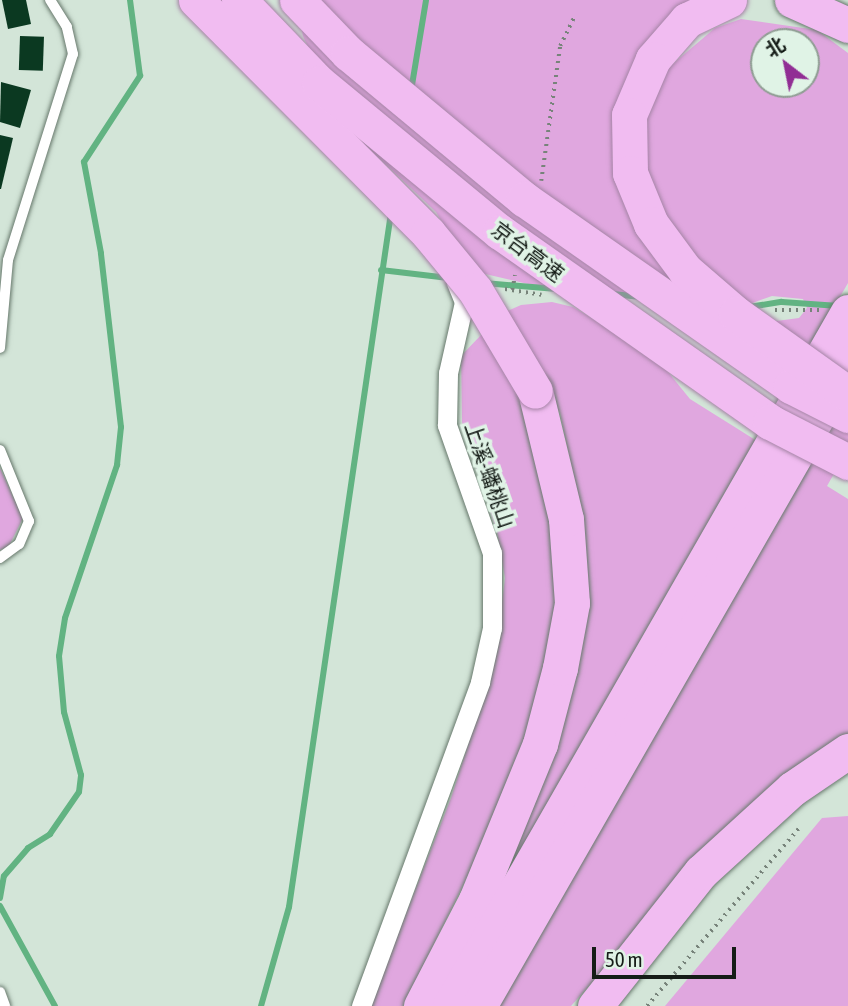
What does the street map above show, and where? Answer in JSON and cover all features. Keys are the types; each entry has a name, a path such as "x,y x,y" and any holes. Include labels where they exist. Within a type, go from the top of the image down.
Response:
{"highway":[{"path":"196,0 428,233 475,289 535,391 566,519 572,603 561,668 540,744 476,900 421,1006"},
{"name":"京台高速","path":"239,0 319,83 500,232 769,422 848,462"},
{"name":"京台高速","path":"297,0 348,53 524,199 744,355 848,415"},
{"path":"729,0 687,20 653,59 629,115 630,173 651,224 685,270 736,314 848,394"},
{"path":"792,0 848,25"},
{"path":"450,1006 848,312"},
{"path":"479,1006 848,363"},
{"path":"595,1006 701,872 792,789 848,751"}],"street":[{"name":"上溪-蟠桃山","path":"196,0 321,138 419,231 461,290 464,302 448,373 447,425 492,553 492,628 480,682 360,1006"}],"lane":[{"path":"0,348 8,260 73,54 67,27 50,0"},
{"path":"0,450 29,521 19,544 0,558"},
{"path":"0,992 5,1006"}],"path":[{"path":"538,187 548,152 560,46 574,17"},
{"path":"512,290 516,267"},
{"path":"647,1006 801,826"}],"shaded area":[{"path":"296,0 714,0 668,68 715,28 741,19 803,28 750,28 750,98 820,98 820,32 848,53 848,283 809,350 769,322 799,318 807,308 803,299 772,296 744,306 683,302 528,284 481,273 461,254 436,212 344,124 303,36"},
{"path":"552,302 573,307 655,356 690,399 757,441 436,1006 504,859 585,556 575,483 560,413 550,395 560,558 545,688 487,837 403,1006 370,1006 451,798 495,661 505,578 497,532 462,422 461,356 501,314 521,305"},
{"path":"848,386 848,449 827,486 848,499 848,739 701,860 571,1006 491,1006"},
{"path":"0,468 23,518 9,546 0,550"},
{"path":"848,816 848,1006 665,1006 822,818"}],"building":[{"path":"2,0 26,0 31,24 8,29"},
{"path":"20,36 44,37 43,71 19,70"},
{"path":"1,82 31,90 20,128 0,122"},
{"path":"0,135 13,138 1,189 0,189"}],"waterway":[{"path":"0,898 4,876 28,848 50,834 79,792 81,775 64,712 59,656 65,618 117,465 121,427 101,253 84,162 140,76 130,0"},
{"path":"411,91 426,0"},
{"path":"261,1006 289,907 391,213"},
{"path":"381,270 449,278"},
{"path":"484,283 557,289"},
{"path":"613,294 641,297"},
{"path":"749,307 782,302 839,306"},
{"path":"0,906 55,1006"}]}
